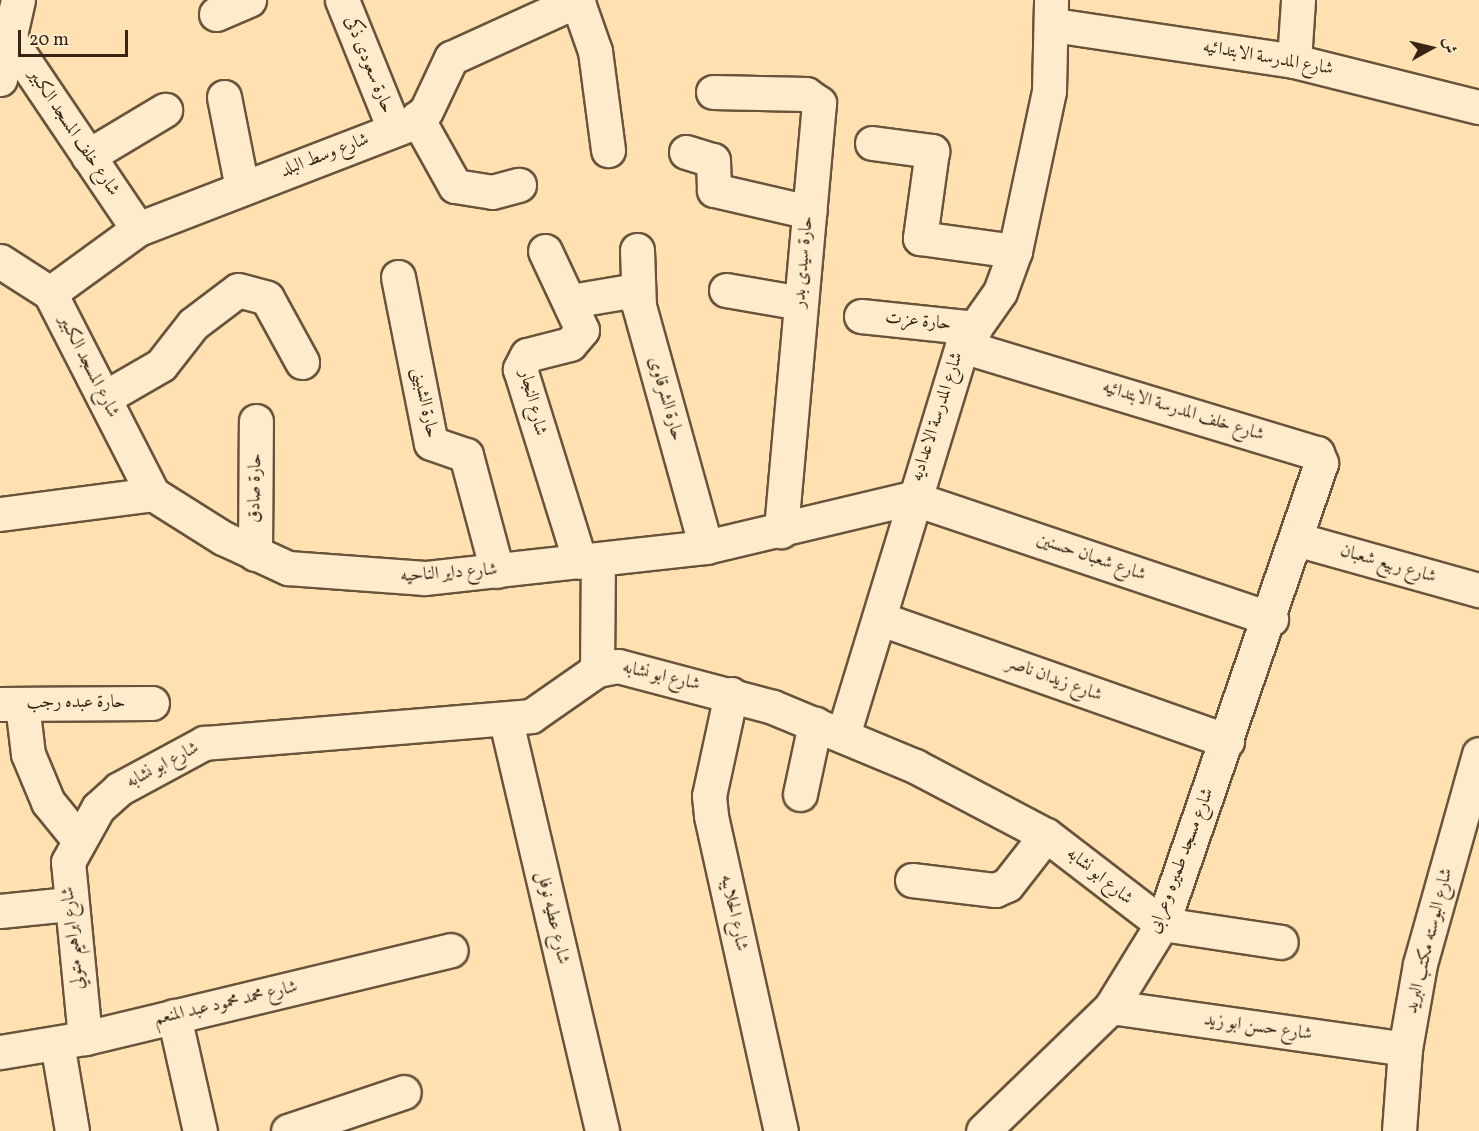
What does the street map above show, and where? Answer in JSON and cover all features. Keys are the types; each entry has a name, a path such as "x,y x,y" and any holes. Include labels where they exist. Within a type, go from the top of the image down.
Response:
{"street":[{"path":"0,79 18,0"},
{"path":"216,14 249,0"},
{"name":"حارة سعودى ذكى","path":"342,0 406,124 455,186 492,192 519,185"},
{"path":"1294,61 1298,0"},
{"path":"406,124 435,96 452,58 565,3 595,51 608,150"},
{"name":"شارع المدرسة الابتدائيه","path":"1053,13 1294,61 1479,107"},
{"name":"شارع المدرسة الاعداديه","path":"800,794 881,619 912,498 969,337 1000,292 1015,251 1049,91 1053,13"},
{"name":"شارع خلف المسجد الكبير","path":"9,38 138,229"},
{"name":"حارة سيدى بدر","path":"713,92 806,94 817,99 781,531"},
{"path":"224,97 242,188"},
{"path":"88,156 165,110"},
{"name":"شارع وسط البلد","path":"50,292 138,229 406,124"},
{"path":"872,143 932,151 920,238 1015,251"},
{"path":"686,152 712,160 714,190 809,212"},
{"name":"حارة الشرقاوى","path":"637,250 636,290 706,547"},
{"name":"شارع النجار","path":"545,251 583,324 579,336 527,355 520,369 589,561"},
{"path":"0,261 50,292"},
{"name":"حارة الشبينى","path":"398,277 431,443 466,455 497,571"},
{"path":"104,398 161,365 193,324 238,290 267,298 302,362"},
{"path":"571,301 636,290"},
{"path":"726,290 801,303"},
{"name":"شارع المسجد الكبير","path":"50,292 153,494"},
{"name":"حارة عزت","path":"861,316 969,337"},
{"name":"شارع خلف المدرسة الابتدائيه","path":"969,337 1317,453 1321,463 1296,539"},
{"name":"حارة صادق","path":"255,554 256,421"},
{"path":"0,514 153,494"},
{"name":"شارع داير الناحيه","path":"153,494 255,554 312,573 395,579 497,571 706,547 912,498"},
{"name":"شارع شعبان حسنين","path":"912,498 1270,619"},
{"name":"شارع ربيع شعبان","path":"1296,539 1479,590"},
{"name":"شارع مسجد طميره وعرابى","path":"983,1131 1111,1007 1162,924 1296,539"},
{"path":"589,561 597,670"},
{"name":"شارع زيدان ناصر","path":"881,619 1227,741"},
{"name":"شارع ابو نشابه","path":"79,840 107,798 204,743 506,721 557,703 597,670 638,669 731,694 829,730 915,766 1046,835 1162,924"},
{"name":"شارع الحلايبه","path":"731,694 710,806 781,1131"},
{"name":"حارة عبده رجب","path":"11,704 152,703"},
{"path":"11,704 48,802 79,840"},
{"name":"شارع عطيه نوفل","path":"506,721 600,1123"},
{"name":"شارع البوسته مكتب البريد","path":"1399,1131 1405,1049 1420,964 1479,754"},
{"path":"912,880 995,890 1008,885 1046,835"},
{"name":"شارع ابراهيم متولي","path":"72,1131 68,862 79,840"},
{"path":"0,911 69,904"},
{"path":"1162,924 1281,942"},
{"name":"شارع محمد محمود عبد المنعم","path":"0,1052 71,1040 451,950"},
{"name":"شارع حسن ابو زيد","path":"1111,1007 1405,1049"},
{"path":"174,1016 200,1131"},
{"path":"288,1131 404,1092"}]}
